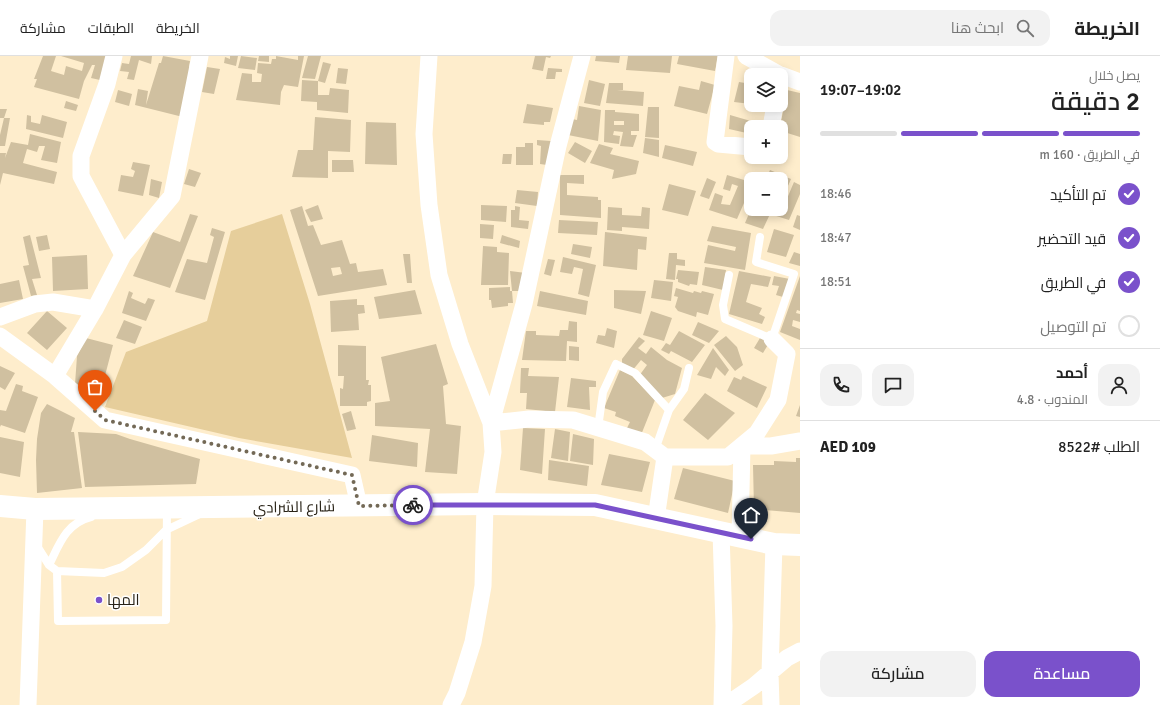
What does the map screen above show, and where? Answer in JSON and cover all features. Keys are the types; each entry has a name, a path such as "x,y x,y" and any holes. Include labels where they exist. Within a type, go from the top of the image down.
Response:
{"street":[{"path":"114,56 107,84 81,156 81,176 123,255"},
{"path":"55,376 95,309 123,255 172,196 199,56"},
{"path":"428,56 424,134 429,205 439,275 460,344 491,423 493,452 485,504 483,586 474,642 457,694 451,705"},
{"path":"491,423 524,304 558,146 582,56"},
{"path":"726,56 715,142 718,144 744,146"},
{"path":"746,56 768,68"},
{"path":"788,78 800,82"},
{"path":"0,317 35,304 53,302 95,309"},
{"path":"0,336 55,376 105,420 352,475 359,506"},
{"path":"491,423 529,419 573,420 645,442 660,454 728,458 757,433 778,400 793,353 772,339"},
{"path":"742,446 771,446 800,441"},
{"path":"722,705 724,626 730,534 742,446"},
{"path":"656,518 660,454"},
{"name":"شارع الشرادي","path":"0,506 35,509 485,504 595,505 774,544 800,545"},
{"path":"28,705 35,509"},
{"path":"770,705 774,544"},
{"path":"726,705 754,686 787,658 800,651"}],"lane":[{"path":"729,275 723,305 725,319 772,339 794,274 756,262 760,236"},
{"path":"598,428 603,392 616,364 635,373 669,410"},
{"path":"660,454 669,410 684,389 689,368"},
{"path":"34,540 49,565 57,571 104,572 122,567 146,550 166,530 217,507"},
{"path":"49,565 64,535 72,525 83,518 124,508"},
{"path":"57,571 58,621 166,620 167,508"}],"shaded area":[{"path":"282,214 310,304 352,458 239,438 105,407 126,352 207,321 231,231"}],"building":[{"path":"43,56 56,56 51,71 64,75 66,66 82,71 84,63 61,56 107,56 100,80 91,78 95,65 92,65 84,81 79,99 34,87 37,79 34,79"},
{"path":"131,56 152,56 151,64 139,60 134,80 127,79 129,72 120,71 122,63 129,64"},
{"path":"163,56 190,61 189,67 192,67 183,117 135,105 138,89 148,91 146,105 159,63 161,63"},
{"path":"230,56 238,56 236,66 224,63 225,57 230,59"},
{"path":"241,56 257,58 255,70 238,68"},
{"path":"259,56 269,56 269,62 258,61"},
{"path":"276,56 298,60 298,56 304,56 298,87 284,85 281,92 280,105 236,100 242,73 252,74 252,82 261,82 262,74 257,73 258,63 271,64 272,59 276,59"},
{"path":"308,56 321,56 315,79 302,78"},
{"path":"535,56 551,56 550,58 546,57 543,71 532,69"},
{"path":"596,56 620,56 619,63 595,61"},
{"path":"628,56 672,56 670,73 626,70"},
{"path":"679,56 718,56 715,71 677,64"},
{"path":"323,62 331,64 325,83 318,81"},
{"path":"207,67 220,69 214,94 202,92"},
{"path":"338,68 348,69 346,84 336,83"},
{"path":"548,68 562,69 562,72 556,72 555,79 546,79"},
{"path":"302,80 318,81 318,95 329,95 330,88 349,90 348,113 317,110 317,102 301,101"},
{"path":"589,80 605,84 600,106 584,103"},
{"path":"701,81 715,85 707,114 674,106 679,86 699,90"},
{"path":"739,82 744,83 744,103 734,102"},
{"path":"609,83 623,83 623,90 617,90 644,92 643,106 606,103"},
{"path":"118,90 132,94 129,106 115,102"},
{"path":"788,90 800,93 800,137 788,133 788,120 781,120 783,112 788,112"},
{"path":"66,101 78,105 76,111 64,108"},
{"path":"527,104 553,108 550,122 544,122 544,125 523,123"},
{"path":"579,106 601,110 598,141 568,135 572,119 577,120"},
{"path":"648,107 659,107 659,138 645,137"},
{"path":"0,109 7,109 4,118 0,118"},
{"path":"605,110 639,114 639,131 631,131 631,135 637,135 633,147 620,146 623,132 614,131 613,135 620,136 619,144 604,142","holes":["614,121 624,121 624,125 614,125"]},
{"path":"27,115 31,116 31,122 40,124 42,115 67,122 63,138 26,129"},
{"path":"730,115 747,120 744,120 744,132 729,129"},
{"path":"315,117 351,120 350,152 328,151 328,178 292,177 298,150 313,150"},
{"path":"4,118 10,118 5,146 0,146 0,135"},
{"path":"366,122 396,123 397,165 365,164"},
{"path":"30,134 61,142 57,163 41,160 45,146 39,146 37,152 27,149 23,163 57,172 54,184 3,173 0,185 0,153 6,153 5,158 11,142 28,145"},
{"path":"645,138 659,140 659,157 643,153"},
{"path":"537,140 551,141 547,165 540,164 541,146 537,145"},
{"path":"575,142 592,151 585,163 568,153"},
{"path":"525,143 533,143 533,165 516,165 516,147 525,147"},
{"path":"599,144 613,148 610,154 639,161 636,174 612,179 614,170 590,163"},
{"path":"665,145 697,152 693,166 662,158"},
{"path":"503,154 512,154 511,164 502,164"},
{"path":"332,160 353,160 354,172 332,172"},
{"path":"133,162 150,165 143,196 118,191 121,175 133,177 135,171 131,169"},
{"path":"189,169 201,173 195,187 184,184"},
{"path":"560,175 584,175 584,184 567,183 567,195 598,197 598,200 601,200 601,218 560,215"},
{"path":"727,175 744,180 744,203 737,219 709,210 715,193 723,196 721,204 730,205 738,186 732,184 730,191 723,189"},
{"path":"707,178 716,182 709,199 700,196"},
{"path":"788,178 791,179 788,186"},
{"path":"151,179 162,182 159,198 149,195"},
{"path":"794,182 800,185 800,194 789,220 776,216 788,216 788,196"},
{"path":"669,184 696,191 688,216 662,210"},
{"path":"517,190 538,192 537,206 515,203"},
{"path":"318,205 323,219 311,222 305,210"},
{"path":"481,205 507,206 506,222 481,220"},
{"path":"302,206 308,226 313,225 321,245 342,240 350,264 356,263 358,272 383,269 387,285 318,296 290,210","holes":["340,267 342,274 333,276 331,268"]},
{"path":"515,206 520,207 519,220 529,221 528,229 511,227 511,210 515,210"},
{"path":"608,207 622,208 622,215 641,216 642,207 650,208 649,229 622,227 622,231 607,230"},
{"path":"190,214 198,216 170,288 133,276 153,232 180,242"},
{"path":"797,215 800,216 800,230 793,227"},
{"path":"748,216 769,216 763,229 745,223"},
{"path":"559,220 598,222 597,235 558,233"},
{"path":"480,224 494,225 493,239 480,238"},
{"path":"712,226 751,233 745,270 704,263 708,245 735,251 736,247 707,241"},
{"path":"212,228 225,232 205,300 175,292 187,259 207,263 214,237 210,235"},
{"path":"774,229 794,235 786,257 767,252"},
{"path":"605,232 647,237 646,250 638,249 637,270 603,266"},
{"path":"30,235 41,278 32,279 37,295 31,296 23,266 29,265 23,237"},
{"path":"47,235 50,249 39,251 36,237"},
{"path":"502,235 520,241 519,248 500,243"},
{"path":"573,244 592,247 590,258 571,254"},
{"path":"483,246 497,247 497,252 509,253 508,285 481,285"},
{"path":"794,252 800,254 800,266 789,263"},
{"path":"669,253 677,253 677,259 685,260 685,266 676,265 675,280 666,279"},
{"path":"403,254 410,254 412,283 407,283"},
{"path":"87,255 88,289 53,291 52,257"},
{"path":"563,257 596,265 589,297 578,294 583,269 574,267 572,274 560,272"},
{"path":"548,259 555,260 551,276 544,274"},
{"path":"705,267 726,270 723,290 702,285"},
{"path":"678,270 699,272 697,285 690,284 689,286 678,282 678,279 676,279"},
{"path":"510,271 526,273 524,291 512,291"},
{"path":"739,271 771,277 768,287 751,284 746,302 762,308 759,314 765,317 762,324 729,314"},
{"path":"774,276 790,279 783,297 776,295 779,286 772,285"},
{"path":"800,276 800,311 797,310 796,313 800,314 800,322 793,320 792,326 800,329 800,340 780,332"},
{"path":"19,280 23,299 0,303 0,284"},
{"path":"654,280 673,282 671,301 651,298"},
{"path":"510,287 510,291 512,291 513,303 508,303 508,306 492,308 491,300 489,300 489,288"},
{"path":"676,288 693,293 694,291 701,293 702,291 714,294 708,315 697,312 696,317 678,311 675,307 678,297 674,296"},
{"path":"415,290 422,314 379,319 374,297"},
{"path":"614,290 646,291 641,314 614,308"},
{"path":"129,291 133,293 131,298 145,304 148,298 155,300 146,321 122,313"},
{"path":"540,291 588,301 586,315 537,306"},
{"path":"357,299 357,305 364,305 365,313 358,314 359,330 331,332 330,301"},
{"path":"47,311 67,328 47,350 27,333"},
{"path":"651,311 672,318 664,341 643,335"},
{"path":"124,320 142,327 135,344 116,338"},
{"path":"569,321 577,322 577,342 567,341 566,361 522,360 526,331 536,331 536,335 559,336 560,330 568,330"},
{"path":"698,322 719,331 709,343 692,335"},
{"path":"607,328 617,331 614,348 596,343 598,335 605,336"},
{"path":"679,331 705,345 692,362 671,351 669,354 661,350 666,343 670,345"},
{"path":"726,336 737,347 743,365 735,371 714,345"},
{"path":"639,337 645,341 638,348 646,354 651,347 667,360 682,368 675,394 662,398 639,376 647,365 641,360 632,371 622,364 622,359"},
{"path":"86,338 113,345 101,391 75,384 77,356"},
{"path":"760,338 769,343 763,353 754,348"},
{"path":"436,344 448,384 443,386 446,424 461,426 457,474 425,472 430,429 375,426 375,403 390,401 381,357"},
{"path":"338,345 366,346 366,380 369,380 368,385 371,385 371,401 367,402 367,406 340,406 340,388 343,389 344,376 338,376"},
{"path":"569,346 579,347 579,361 569,360"},
{"path":"713,348 729,370 725,376 716,367 711,379 697,375"},
{"path":"0,366 15,373 5,390 0,387"},
{"path":"521,368 529,368 528,376 559,377 555,412 526,409 527,393 520,393"},
{"path":"620,370 632,376 655,400 641,435 626,430 630,422 615,416 616,412 604,408"},
{"path":"743,376 767,387 757,408 727,391 734,377 741,380"},
{"path":"571,378 596,381 596,387 589,387 590,410 567,407"},
{"path":"16,384 23,386 22,391 38,397 25,433 1,425 0,427 0,410 6,411"},
{"path":"705,393 735,413 708,440 683,420"},
{"path":"47,404 75,418 71,432 74,432 82,488 37,493 37,439 41,413"},
{"path":"800,405 800,417 796,416"},
{"path":"351,411 356,429 347,431 342,414"},
{"path":"523,428 545,429 542,474 520,470"},
{"path":"555,429 570,432 568,461 551,458"},
{"path":"78,432 116,434 200,459 196,484 85,487"},
{"path":"573,434 594,439 593,465 570,461"},
{"path":"372,435 418,443 417,467 369,461"},
{"path":"0,437 24,442 20,477 0,473"},
{"path":"609,454 650,462 642,492 601,485"},
{"path":"796,458 800,458 800,513 754,509 753,465 774,465 774,461 796,462"},
{"path":"549,460 589,466 587,486 548,480"},
{"path":"683,468 735,481 728,513 674,499"}],"way so far":[{"path":"95,411 105,420 352,475 359,506 413,505"}],"place":[{"name":"المها","path":"99,600"}],"route":[{"path":"413,505 595,505 751,539"}]}
